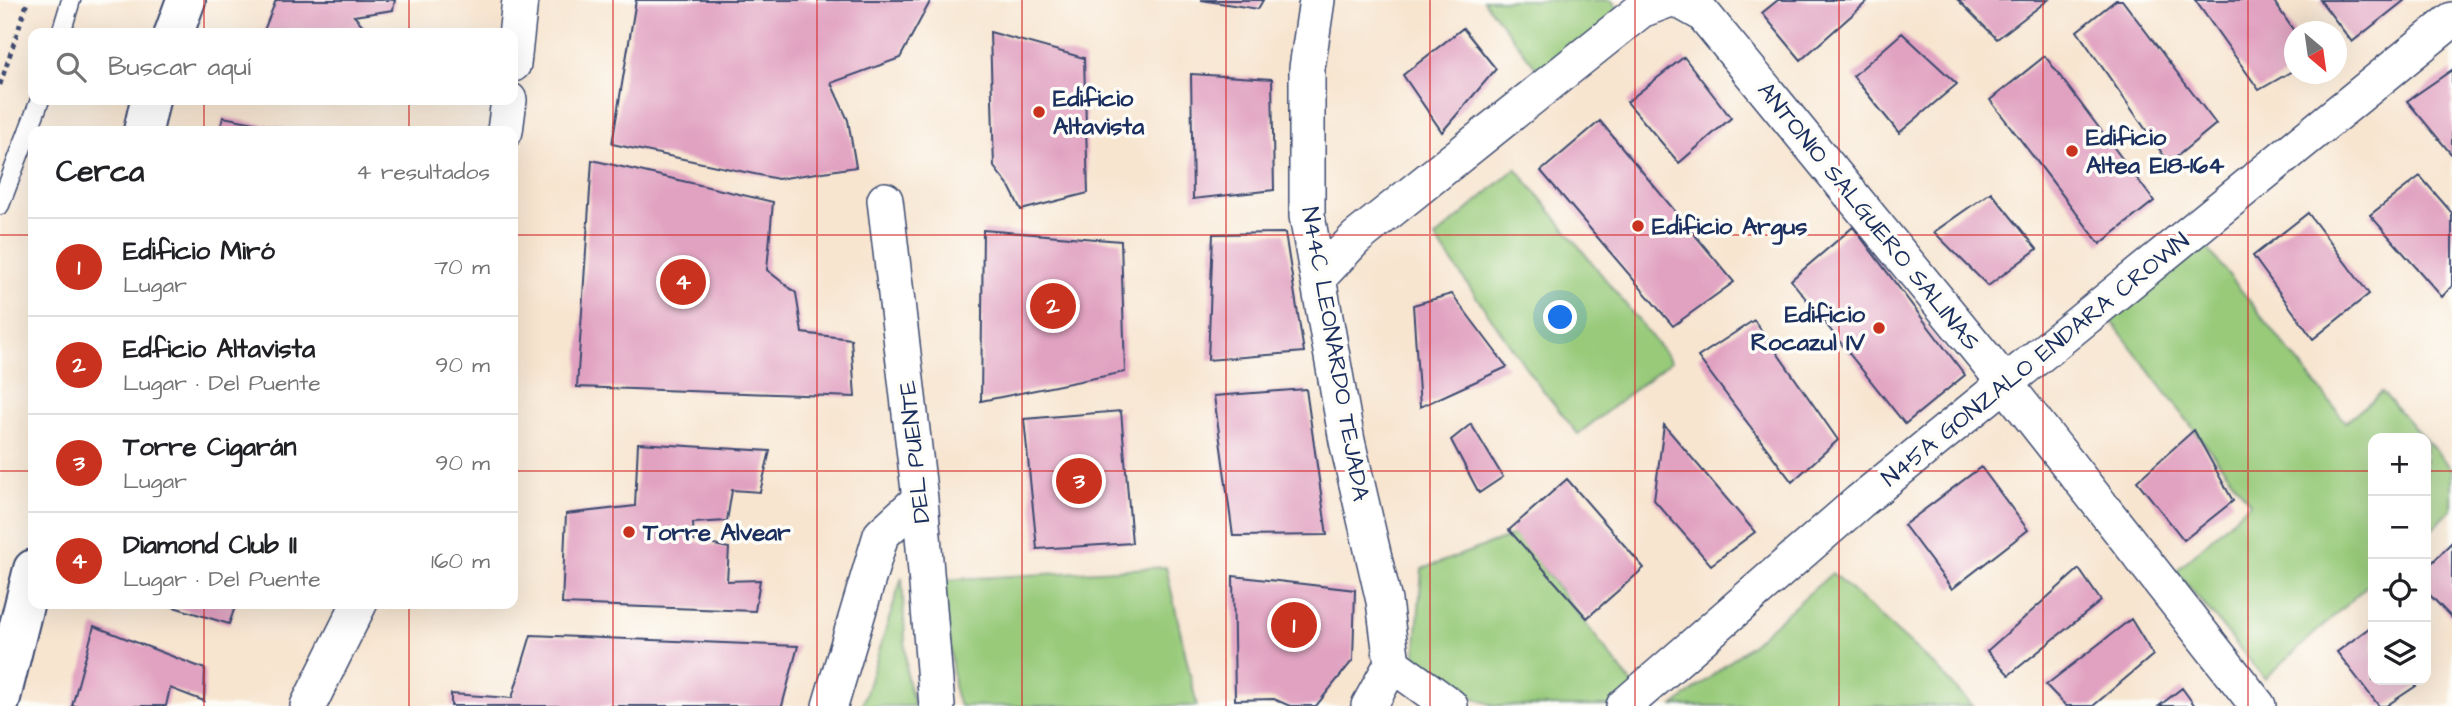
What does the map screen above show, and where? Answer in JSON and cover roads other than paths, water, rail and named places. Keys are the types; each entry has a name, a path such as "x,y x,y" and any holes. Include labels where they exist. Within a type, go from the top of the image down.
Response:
{"street":[{"path":"176,28 186,0"},
{"path":"517,28 520,0"},
{"name":"N44C LEONARDO TEJADA","path":"1317,0 1307,68 1307,216 1320,276 1347,442 1384,600 1392,664"},
{"path":"1320,276 1356,238 1641,10 1668,0"},
{"name":"ANTONIO SALGUERO SALINAS","path":"1678,0 1703,14 2005,384 2258,706"},
{"name":"N45A GONZALO ENDARA CROWN","path":"1624,706 1859,502 2452,20"},
{"path":"144,126 149,105"},
{"path":"506,126 508,105"},
{"name":"DEL PUENTE","path":"885,200 920,499 937,706"},
{"path":"830,706 881,535 920,499"},
{"path":"0,702 7,648 28,584"},
{"path":"308,706 356,609"},
{"path":"1369,706 1392,664 1450,706"}],"lane":[{"path":"63,28 71,0"},
{"path":"30,126 38,105"},
{"path":"0,205 28,132"}],"place":[{"name":"Edificio Altavista","path":"1039,112"},
{"name":"Edificio Altea E18-164","path":"2072,151"},
{"name":"Edificio Argus","path":"1638,226"},
{"name":"Diamond Club II","path":"683,282"},
{"name":"Edficio Altavista","path":"1053,306"},
{"name":"Edificio Rocazul IV","path":"1879,328"},
{"name":"Torre Cigarán","path":"1079,481"},
{"name":"Torre Alvear","path":"629,532"},
{"name":"Edificio Miró","path":"1294,625"}]}
